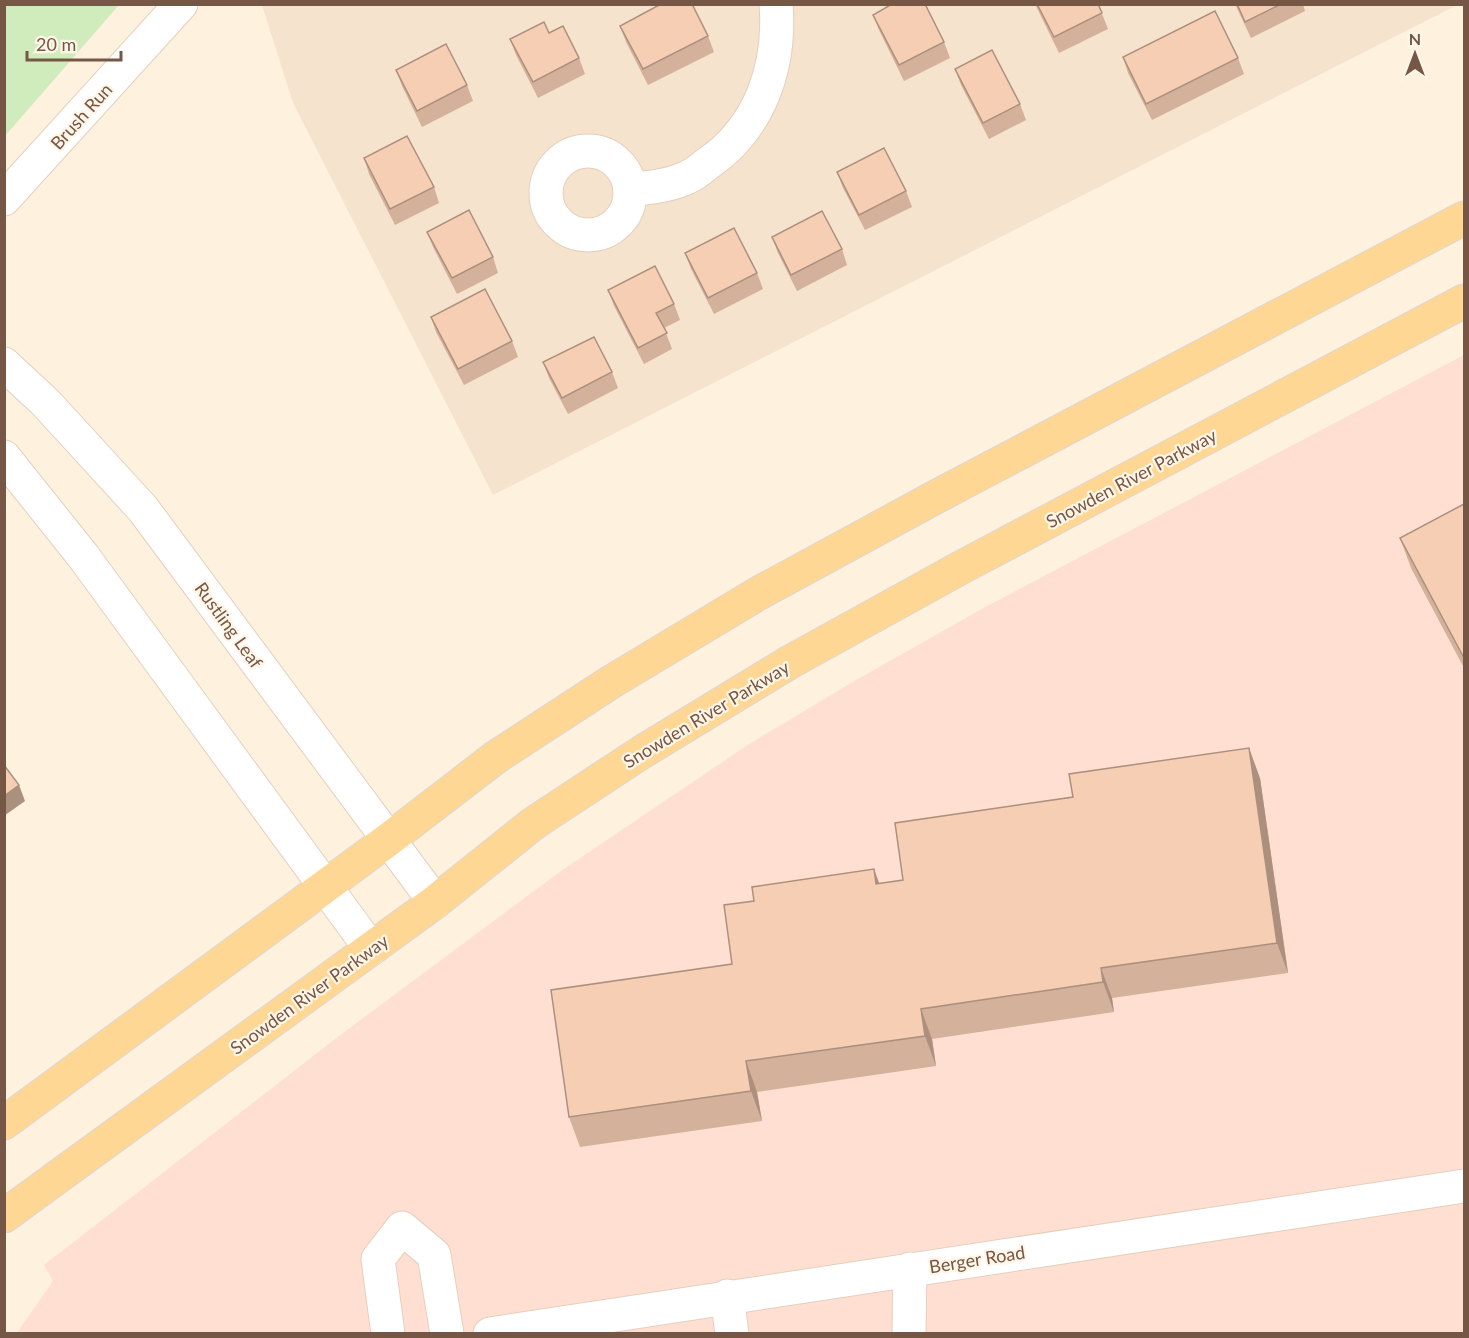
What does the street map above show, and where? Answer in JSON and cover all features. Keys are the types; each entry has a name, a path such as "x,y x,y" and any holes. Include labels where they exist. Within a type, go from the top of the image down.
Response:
{"main road":[{"path":"4,1123 325,887 496,757 612,682 759,593 1464,218"},
{"name":"Snowden River Parkway","path":"4,1216 435,902 534,823 642,752 790,662 962,567 1464,301"}],"street":[{"name":"Brush Run","path":"4,200 181,4"},
{"path":"630,190 662,186 689,177 715,159 735,141 754,115 766,91 774,62 777,34 776,4"},
{"name":"Rustling Leaf","path":"4,364 46,403 143,509 435,902"},
{"path":"4,457 84,556 371,949"},
{"name":"Berger Road","path":"490,1334 648,1321 727,1296 1464,1186"},
{"path":"388,1334 378,1259 402,1228 434,1255 447,1334"},
{"path":"909,1334 910,1269"},
{"path":"727,1296 732,1334"}],"shaded area":[{"path":"262,5 1457,5 493,495 293,103"},
{"path":"1464,355 1464,1333 16,1334 53,1281 44,1265 339,1036 558,873 749,744 856,680 987,606"}],"green space":[{"path":"4,5 119,5 5,136"}],"building":[{"path":"661,4 692,4 708,36 643,69 620,26"},
{"path":"892,4 925,4 944,42 899,65 873,15"},
{"path":"1037,4 1098,4 1102,13 1054,37"},
{"path":"1237,4 1281,4 1245,22"},
{"path":"1215,11 1238,58 1146,104 1123,57"},
{"path":"544,22 549,33 563,26 579,58 533,82 510,39"},
{"path":"446,44 467,85 417,111 396,70"},
{"path":"992,50 1020,104 983,123 955,69"},
{"path":"407,136 434,187 390,209 364,158"},
{"path":"884,148 906,191 859,215 837,172"},
{"path":"469,210 493,257 452,278 427,232"},
{"path":"822,211 842,249 791,275 772,237"},
{"path":"734,228 757,273 708,298 685,253"},
{"path":"655,266 674,304 656,313 667,333 638,348 608,290"},
{"path":"485,289 512,341 458,369 431,317"},
{"path":"594,337 612,372 562,398 543,362"},
{"path":"1464,504 1464,658 1400,538"},
{"path":"1249,748 1277,943 1101,968 1103,982 921,1009 925,1036 746,1061 751,1091 569,1117 551,990 732,964 724,905 754,901 752,887 874,869 876,884 903,880 895,823 1073,797 1069,774"},
{"path":"4,765 19,785 4,796"}]}
